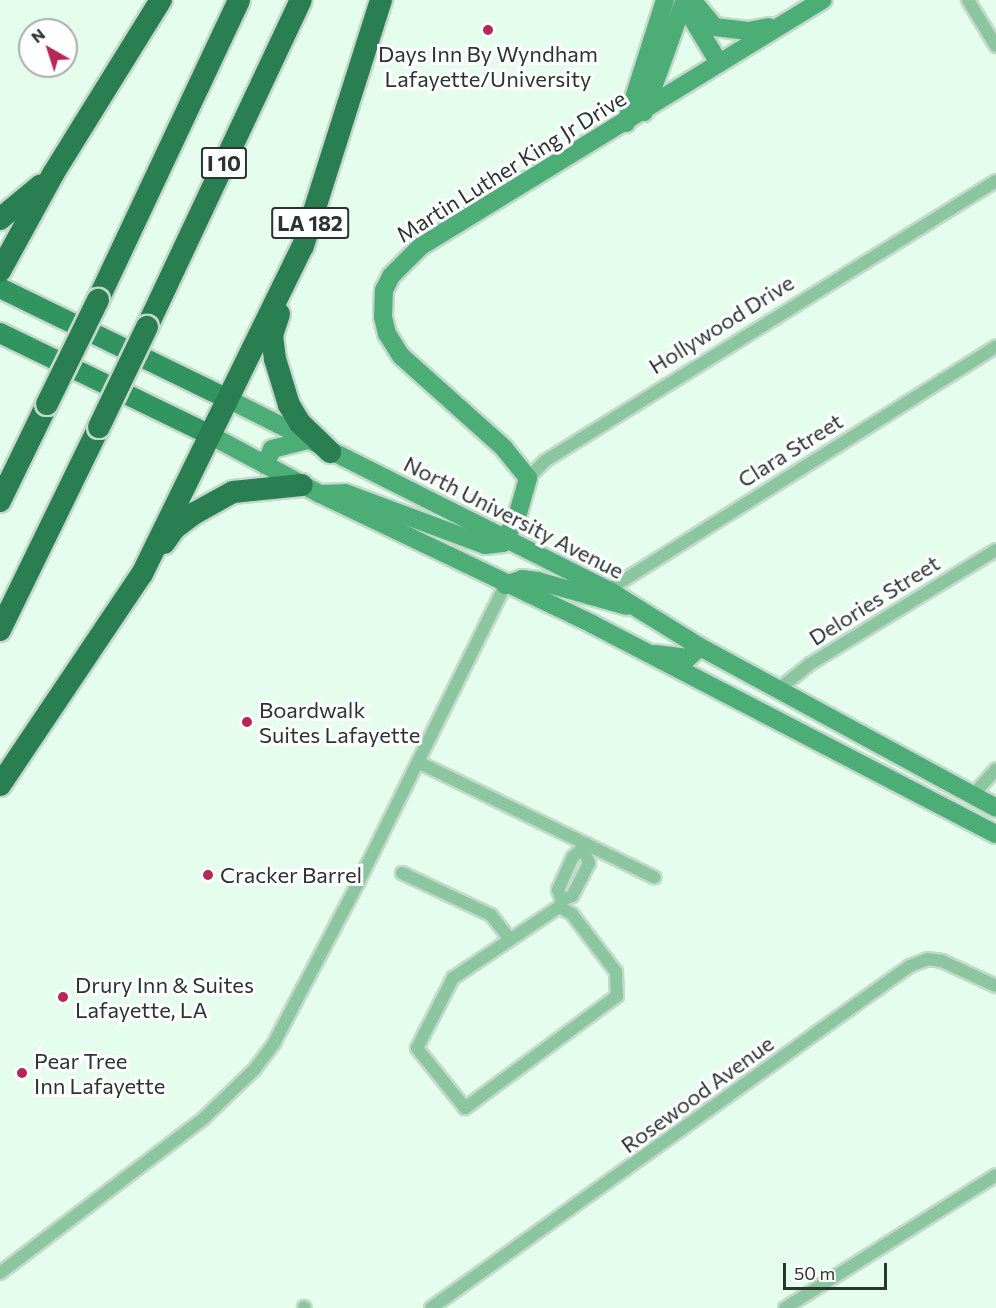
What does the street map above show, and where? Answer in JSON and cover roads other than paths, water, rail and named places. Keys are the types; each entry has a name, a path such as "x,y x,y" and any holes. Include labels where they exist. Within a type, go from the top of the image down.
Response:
{"highway":[{"path":"0,271 53,174 160,0"},
{"name":"I 10","path":"0,501 98,300 239,0"},
{"name":"I 10","path":"0,630 147,327 301,0"},
{"name":"LA 182","path":"210,435 303,246 381,0"},
{"path":"0,219 53,174"},
{"path":"303,246 272,335 275,359 289,405 300,423 330,452"},
{"path":"141,574 210,435"},
{"path":"0,785 141,574 175,528 214,501 233,492 311,490"}],"main road":[{"name":"Martin Luther King Jr Drive","path":"528,477 509,453 401,356 382,317 384,290 400,263 421,246 644,112 823,0"},
{"path":"681,1 715,27 748,32 783,24"},
{"path":"681,1 719,63"},
{"path":"644,112 681,1"},
{"path":"626,123 681,1"},
{"name":"North University Avenue","path":"0,288 507,537 608,590 700,647 996,808"},
{"path":"0,333 210,435 311,490 505,585 592,624 756,712 996,834"},
{"path":"265,465 272,449 307,440"},
{"name":"Hollywood Drive","path":"507,537 528,477"},
{"path":"311,490 345,493 485,545 497,546 507,537"},
{"path":"505,585 522,579 538,581 634,608"},
{"path":"639,651 688,658 700,647"},
{"path":"756,712 778,690"}],"street":[{"path":"968,0 996,46"},
{"name":"Hollywood Drive","path":"528,477 545,460 996,181"},
{"name":"Clara Street","path":"608,590 996,347"},
{"name":"Delories Street","path":"778,690 810,664 996,550"},
{"path":"0,1273 203,1119 254,1070 300,997 505,585"},
{"path":"418,762 586,848 654,877"},
{"path":"972,796 996,769"},
{"path":"586,848 573,856 564,875 558,890 560,903 572,914 616,972 617,996 465,1108 417,1048 453,978 560,903 572,896 589,863 586,848"},
{"path":"402,873 491,915 510,939"},
{"path":"564,875 579,881"},
{"name":"Rosewood Avenue","path":"431,1308 910,966 928,959 942,961 996,986"},
{"path":"785,1308 996,1175"}],"place":[{"name":"Days Inn By Wyndham Lafayette/University","path":"488,30"},
{"name":"Boardwalk Suites Lafayette","path":"247,722"},
{"name":"Cracker Barrel","path":"208,875"},
{"name":"Drury Inn & Suites Lafayette, LA","path":"63,997"},
{"name":"Pear Tree Inn Lafayette","path":"22,1073"}]}
